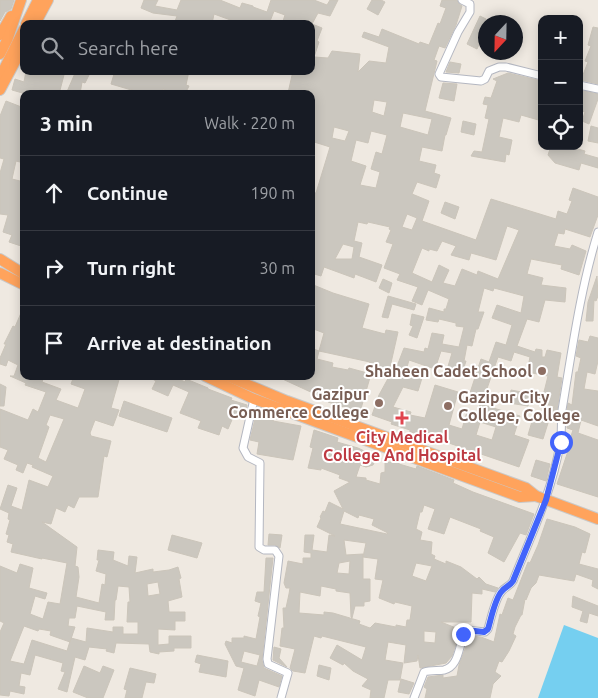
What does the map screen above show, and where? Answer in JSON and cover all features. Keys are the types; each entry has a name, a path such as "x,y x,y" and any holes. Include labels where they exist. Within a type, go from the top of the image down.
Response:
{"highway":[{"path":"0,33 21,0"},
{"path":"0,54 8,38 21,0"},
{"path":"28,20 38,0"},
{"path":"37,20 48,0"},
{"path":"0,77 20,36"},
{"path":"0,90 20,53"},
{"path":"0,259 20,272"},
{"path":"3,276 20,283"},
{"path":"214,380 254,399 520,497 541,498"},
{"path":"237,380 287,401 526,488 541,498 598,519"}],"street":[{"path":"462,0 470,4 470,12 454,39 439,74 441,77 481,82 489,71 499,67 538,75"},
{"path":"583,86 598,90"},
{"path":"414,698 424,672 445,670 452,667 460,641 466,630 484,632 488,629 499,595 513,581 561,442 562,412 586,274 598,232"},
{"path":"254,399 243,448 248,457 260,463 259,547 264,550 275,550 279,556 267,659 268,664 288,674 281,698"}],"water":[{"path":"564,625 598,638 598,698 538,698"}],"building":[{"path":"0,0 14,0 11,9 5,12 0,21"},
{"path":"144,0 158,0 155,6 177,10 181,0 220,0 240,8 242,3 267,12 271,0 314,0 327,5 330,0 338,0 330,16 318,13 314,20 283,20 285,15 274,11 271,20 230,20 214,14 213,20 176,20 177,16 153,13 141,8"},
{"path":"372,0 385,2 378,15 367,9"},
{"path":"442,0 457,0 462,6 456,25 445,48 439,46 434,60 437,61 425,111 451,118 442,151 422,147 419,161 436,165 434,173 440,175 436,188 417,182 412,194 429,201 422,221 476,240 491,199 556,219 558,211 567,214 572,201 569,200 573,188 598,197 598,215 590,237 565,229 564,234 558,233 554,246 570,249 572,245 586,251 579,275 561,269 562,265 531,259 527,274 543,278 541,285 566,288 565,302 545,300 539,322 527,319 517,346 535,352 536,349 542,350 542,357 545,357 547,350 561,353 557,377 562,378 556,417 551,416 554,406 529,401 528,406 509,403 511,390 543,396 548,376 527,372 530,357 514,352 511,361 498,357 483,400 469,396 481,359 489,362 496,342 506,345 512,325 492,318 497,305 521,313 524,296 494,288 493,291 484,288 478,312 484,312 478,329 476,329 472,346 467,345 464,361 466,361 461,377 446,373 452,353 441,351 435,369 409,360 405,374 422,378 418,391 403,387 393,407 411,412 410,415 425,418 435,385 458,392 449,425 462,429 467,412 478,415 480,404 520,416 514,435 529,440 519,467 443,441 444,437 421,430 420,434 410,432 410,430 372,415 379,395 391,373 394,374 404,348 424,352 425,348 428,349 432,333 444,335 442,344 459,347 464,327 439,319 438,322 426,320 429,308 444,312 449,299 428,290 422,305 412,301 418,287 397,280 400,274 384,268 393,244 386,242 391,230 389,229 390,227 368,222 367,224 358,222 354,241 362,243 359,257 382,265 376,282 355,274 354,278 324,267 321,276 315,274 315,193 330,147 315,142 315,90 289,90 292,75 315,75 315,57 328,58 332,51 360,54 358,72 369,61 386,63 389,47 362,37 364,32 379,37 382,29 419,44 420,42 429,45 446,8 440,6","holes":["374,100 387,102 384,116 372,112","403,113 432,119 428,135 400,127","334,127 349,131 345,141 332,138","371,131 387,135 382,154 376,152 371,169 380,172 376,188 360,185 366,166 351,161 356,140 368,143","407,214 417,218 412,230 402,227","507,226 519,230 498,279 478,271 477,275 462,269 455,286 443,283 449,270 439,265 432,282 412,273 422,248 429,251 429,249 437,251 442,241 456,246 451,255 469,260 471,253 496,260","343,244 354,247 352,259 335,259","480,422 496,427 492,440 476,435"]},
{"path":"478,20 477,49 467,44"},
{"path":"315,25 322,28 317,41 319,42 315,54"},
{"path":"593,27 598,28 598,84 583,80 588,62 585,61 591,46 588,45"},
{"path":"450,62 461,64 459,73 446,72"},
{"path":"508,73 538,80 538,120 521,115 519,122 503,118 499,137 512,140 509,155 506,154 505,162 471,156 474,151 482,152 489,119 485,118 488,105 483,104 485,97 491,98 497,81 493,79"},
{"path":"25,75 64,75 60,90 20,90 20,92 12,90 15,79 24,82"},
{"path":"74,75 89,75 85,83 82,82 81,90 68,90"},
{"path":"114,75 188,75 186,85 189,86 187,90 131,90 111,84"},
{"path":"443,83 457,84 454,101 439,98"},
{"path":"583,91 598,94 589,124 583,121 585,112 583,111"},
{"path":"6,101 20,106 20,162 16,161 12,179 20,181 20,246 9,242 12,235 3,232 8,215 0,214 0,173 4,159 0,158 0,116"},
{"path":"463,121 476,124 474,135 461,132"},
{"path":"591,126 598,128 598,143 588,141"},
{"path":"550,150 581,150 585,151 584,154 598,158 598,168 581,163 579,170 555,163 548,155"},
{"path":"445,202 459,207 455,219 441,213"},
{"path":"597,276 598,296 596,301 594,300 593,321 586,321 588,302"},
{"path":"383,279 392,283 389,293 379,288"},
{"path":"315,286 369,304 362,328 385,334 386,330 398,332 388,376 368,370 370,362 319,351 324,333 315,330"},
{"path":"388,296 416,304 414,310 392,304 388,318 382,317"},
{"path":"412,314 424,317 417,338 409,335 413,326 410,325"},
{"path":"20,315 20,380 43,380 42,382 61,389 56,400 78,408 85,389 71,384 72,380 119,380 111,408 119,410 113,426 95,420 90,433 91,436 111,441 107,457 104,456 98,497 79,497 74,508 68,505 65,512 56,508 51,524 42,522 77,547 75,566 78,567 79,577 76,597 99,603 102,584 105,585 106,574 96,571 99,560 97,560 98,550 114,552 113,560 128,566 129,556 137,557 135,573 153,569 153,572 169,570 178,567 181,578 179,579 182,597 168,601 169,612 185,612 185,621 175,621 175,630 158,629 158,645 169,644 169,636 191,636 191,648 174,648 174,651 159,652 159,654 150,652 149,644 116,643 114,653 106,651 107,649 89,647 85,660 75,657 67,692 58,689 65,672 61,671 63,663 35,655 30,675 21,673 19,686 25,687 24,694 10,691 9,696 0,695 0,632 4,623 0,621 0,566 17,573 20,564 33,568 29,588 47,593 45,599 35,596 30,614 43,619 48,602 60,604 67,563 11,552 13,544 7,542 9,535 6,534 10,520 8,519 9,513 0,509 8,485 17,488 11,506 22,510 29,480 48,487 53,476 27,463 23,473 16,470 18,465 4,459 8,450 0,447 0,409 28,420 33,409 38,412 46,392 25,385 26,383 10,376 14,376 18,365 8,360 6,366 0,364 0,358 6,344 4,344 13,326 15,327","holes":["50,415 64,419 46,462 38,458 49,427 46,425","158,582 160,594 148,596 147,584","118,586 129,587 130,602 128,602 127,622 138,622 138,634 123,634 123,627 113,627 113,632 87,628 86,642 71,638 75,627 68,626 69,618 75,618 77,606 106,612 105,620 114,620","24,626 38,631 39,629 51,631 50,635 70,642 67,651 32,640 24,664 10,661"]},
{"path":"590,336 598,338 598,361 595,374 587,372 584,389 598,391 598,426 581,420 578,433 598,440 598,497 557,484 573,430 567,428 567,411 568,403 572,405 576,372 578,372 581,358 576,356 579,340 588,342"},
{"path":"315,350 319,351 317,359 333,363 332,367 348,370 349,368 371,374 360,412 328,402 328,400 285,380 315,380"},
{"path":"154,380 181,380 185,382 188,380 232,398 231,400 247,405 244,419 234,415 228,429 222,426 219,435 198,428 201,421 180,413 189,392 173,385 168,396 152,389 156,381"},
{"path":"0,384 6,387 4,406 0,406"},
{"path":"124,401 172,418 167,432 119,416"},
{"path":"263,413 274,418 273,421 301,426 293,460 257,454 259,442 250,440 256,415 262,417"},
{"path":"533,418 548,423 543,439 528,435"},
{"path":"314,430 338,438 337,442 358,448 377,457 373,465 366,467 360,465 356,477 366,478 366,480 380,484 381,473 385,472 385,462 399,462 399,464 416,469 417,466 454,480 453,483 473,492 534,514 526,535 520,533 504,562 488,553 494,537 480,531 481,529 450,517 444,534 428,529 435,509 424,505 422,512 420,512 416,529 422,532 420,540 432,542 431,554 435,556 434,559 461,567 477,579 479,577 486,584 498,588 495,592 482,589 482,594 472,593 471,622 441,622 461,630 452,656 446,663 420,668 418,655 417,661 404,663 406,645 388,642 385,660 403,663 400,680 388,680 384,698 370,698 371,690 362,686 368,679 353,671 344,663 343,665 330,658 337,645 362,660 366,647 322,636 321,638 314,636 305,673 293,671 290,668 295,649 280,646 282,628 284,628 283,608 286,608 290,588 286,588 284,583 288,561 303,564 303,558 311,558 311,553 304,552 305,535 314,535 312,550 327,552 329,535 335,536 317,527 320,517 323,511 325,512 329,502 343,509 334,491 350,482 339,478 340,475 321,468 321,470 308,468 313,448 310,447","holes":["344,511 358,518 359,515 374,519 372,525 388,533 340,524","344,540 366,543 363,557 363,554 346,555","363,557 378,559 375,579 383,580 379,598 394,604 395,602 412,606 410,620 407,620 406,627 375,623 370,628 359,624 360,621 333,613 324,612 324,615 299,613 300,592 320,596 321,586 350,593 352,618 355,606 364,606 364,602 370,601 370,579 363,579","350,561 349,574 337,573 339,563","416,563 432,566 426,581 412,576","424,631 436,632 435,643 424,642"]},
{"path":"536,460 550,464 546,481 531,476"},
{"path":"547,519 575,527 590,534 585,553 582,552 579,564 598,569 598,589 592,586 593,580 576,574 574,581 539,575 525,599 522,615 513,634 516,636 502,662 499,661 495,672 501,676 493,684 490,698 425,698 427,689 424,687 428,677 443,675 443,678 457,676 470,636 481,637 494,642 500,614 502,615 508,598 513,600 528,562 530,563 538,545"},
{"path":"269,534 282,535 280,548 275,545 268,545"},
{"path":"172,535 202,543 197,558 168,550"},
{"path":"266,558 273,558 262,660 264,668 282,676 279,687 259,680 255,696 238,690 244,668 236,666 225,644 226,641 232,643 232,638 244,638 244,636 256,639 261,603 255,601 257,592 264,592","holes":["244,651 260,655 257,666 241,662"]},
{"path":"573,596 598,606 598,616 589,613 587,623 580,621 583,611 572,607"},
{"path":"274,647 281,649 279,658 287,667 273,660"},
{"path":"197,655 228,661 226,677 199,672 201,664 195,662"},
{"path":"319,665 331,668 329,680 317,676"},
{"path":"84,666 100,673 103,666 114,670 103,698 88,698 73,692"},
{"path":"130,668 156,674 154,683 146,682 142,698 125,698 127,690 124,689"},
{"path":"401,679 414,683 409,694 398,692"}],"place":[{"name":"Shaheen Cadet School","path":"542,371"},
{"name":"Gazipur Commerce College","path":"379,403"},
{"name":"Gazipur City College, College","path":"448,406"},
{"name":"City Medical College And Hospital","path":"402,418"}],"route":[{"path":"463,634 466,630 484,632 488,629 499,595 513,581 546,500 561,442"}]}
